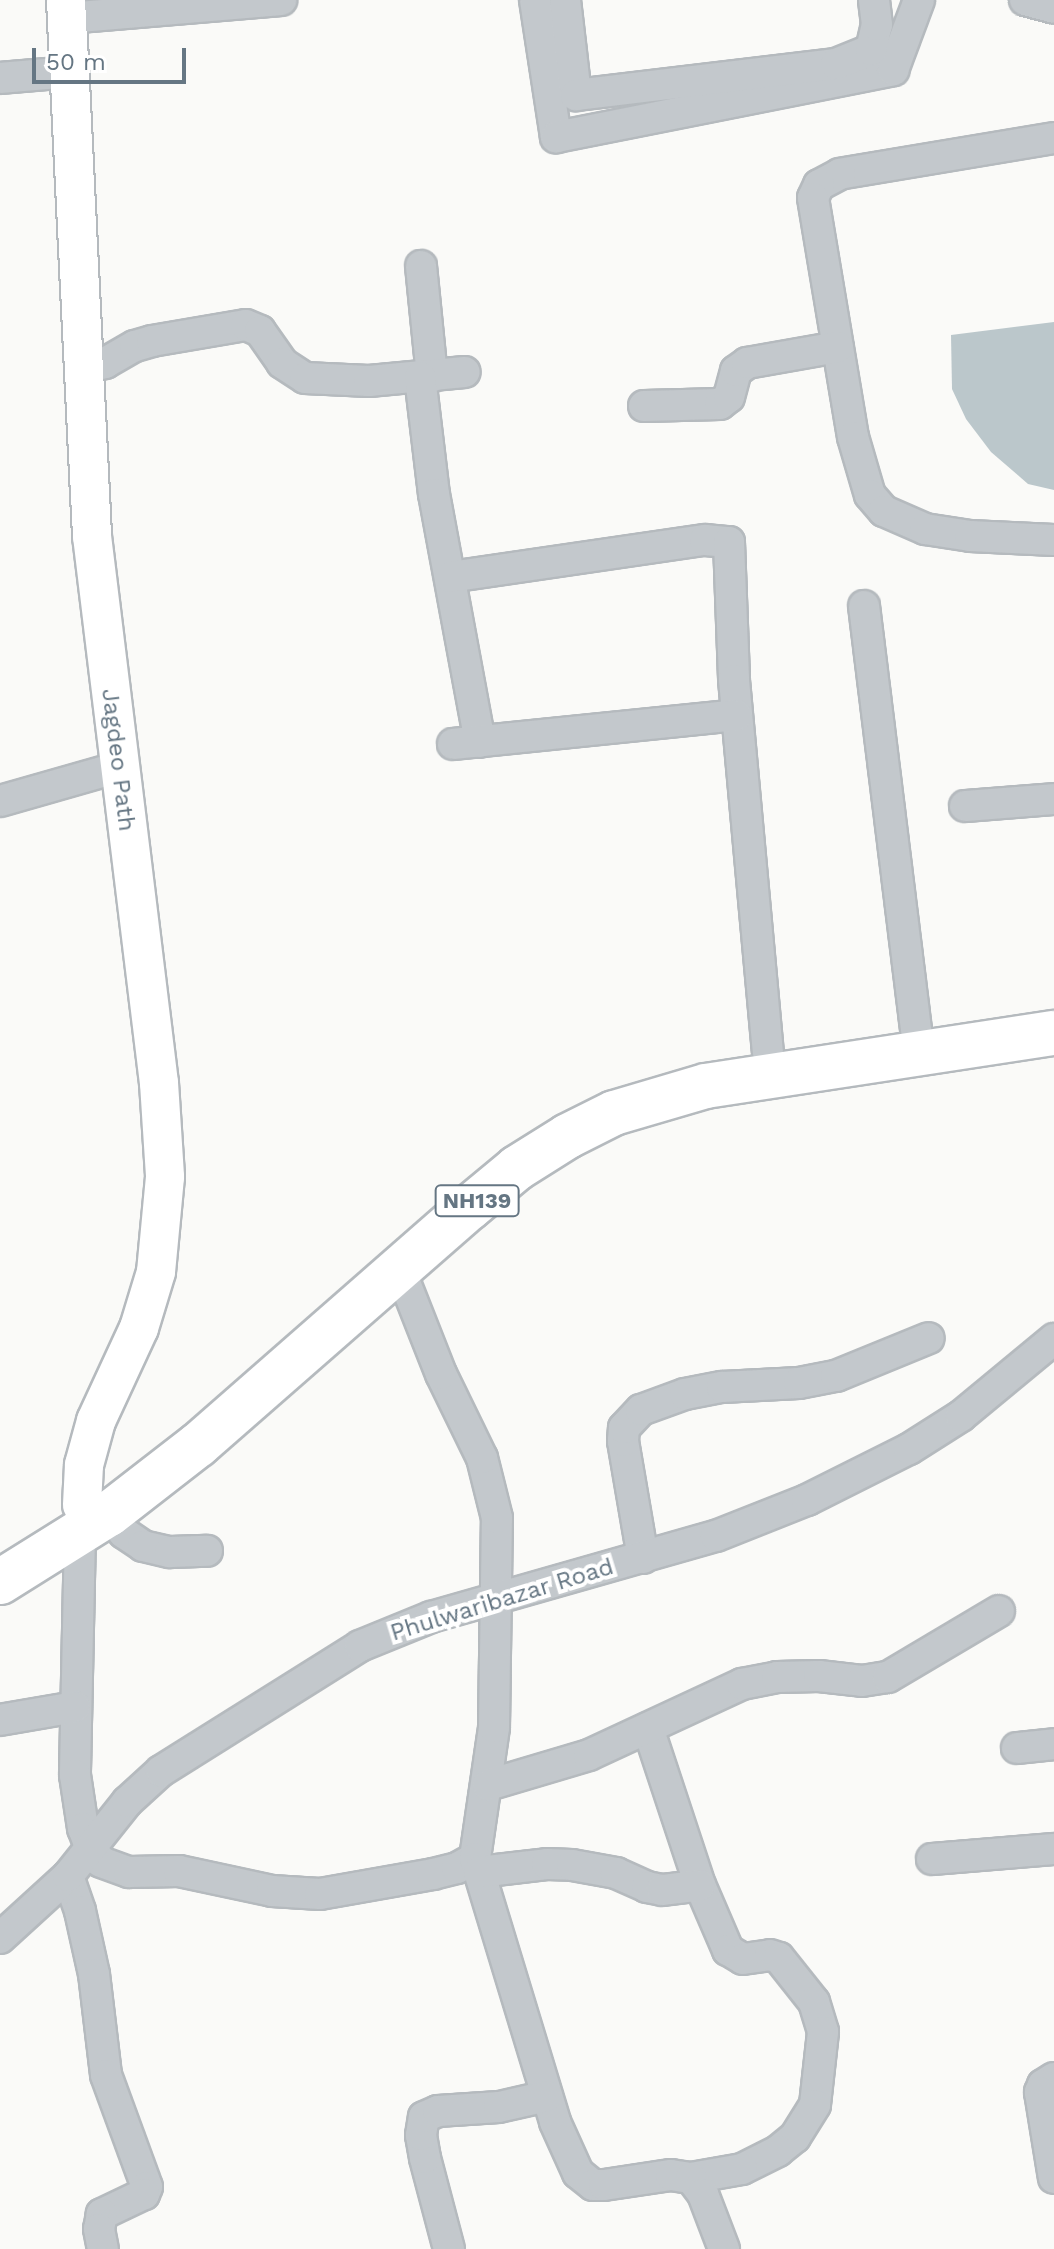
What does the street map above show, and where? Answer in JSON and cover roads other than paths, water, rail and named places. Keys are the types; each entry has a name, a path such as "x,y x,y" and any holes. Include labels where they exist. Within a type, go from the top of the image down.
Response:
{"highway":[{"name":"NH139","path":"338,1310 504,1149 557,1116 605,1092 652,1075 768,1051 1054,1009"},
{"name":"NH139","path":"0,1582 90,1517 183,1427 338,1310 400,1270 517,1168 614,1113 659,1097 719,1083 1054,1033"},
{"name":"NH139","path":"0,1555 90,1517"}],"main road":[{"name":"Jagdeo Path","path":"66,9 92,536 159,1083 165,1177 156,1272 139,1328 96,1421 84,1465 90,1517"}],"street":[{"path":"66,9 281,0"},
{"path":"535,0 556,137 893,70 919,0"},
{"path":"565,0 576,95 836,64 871,50 877,25 874,0"},
{"path":"1025,0 1054,8"},
{"path":"0,78 70,72"},
{"path":"1054,138 840,174 819,185 813,206 862,475 870,495 884,511 925,529 970,536 1054,540"},
{"path":"421,266 434,494 450,577 467,743 737,715"},
{"path":"85,368 105,363 135,346 152,341 246,325 260,331 282,363 305,378 342,382 465,372"},
{"path":"644,406 720,404 727,400 734,376 743,365 838,347"},
{"path":"450,577 705,540 729,542 737,715 768,1051"},
{"path":"864,606 916,1031"},
{"path":"0,801 119,767"},
{"path":"965,806 1054,799"},
{"path":"400,1270 441,1374 473,1436 491,1483 498,1538 494,1727 477,1865 547,2096 570,2158 578,2173 593,2185 671,2175 691,2178 742,2169 778,2151 795,2137 815,2105 823,2050 819,2013 808,1991 779,1958 735,1957 728,1950 700,1885 648,1728"},
{"path":"643,1558 623,1441 624,1428 641,1410 685,1394 722,1387 799,1383 836,1376 929,1338"},
{"name":"Phulwaribazar Road","path":"0,1938 68,1876 144,1786 202,1742 288,1694 360,1646 431,1617 643,1558 764,1519 860,1476 961,1416 1054,1339"},
{"path":"207,1551 170,1552 143,1546 90,1517 75,1707 78,1805 91,1849 101,1862 129,1872 179,1871 296,1894 343,1892 477,1865 572,1865 616,1873 662,1890 700,1885"},
{"path":"488,1785 567,1763 754,1680 819,1676 862,1681 888,1677 999,1611"},
{"path":"0,1720 75,1707"},
{"path":"1017,1748 1054,1744"},
{"path":"932,1859 1054,1849"},
{"path":"68,1876 94,1974 106,2075 147,2187 144,2194 102,2214 99,2229 103,2249"},
{"path":"1054,2078 1043,2085 1040,2092 1054,2178"},
{"path":"449,2249 425,2158 421,2135 424,2117 438,2111 499,2107 547,2096"},
{"path":"691,2178 703,2194 724,2249"}]}
